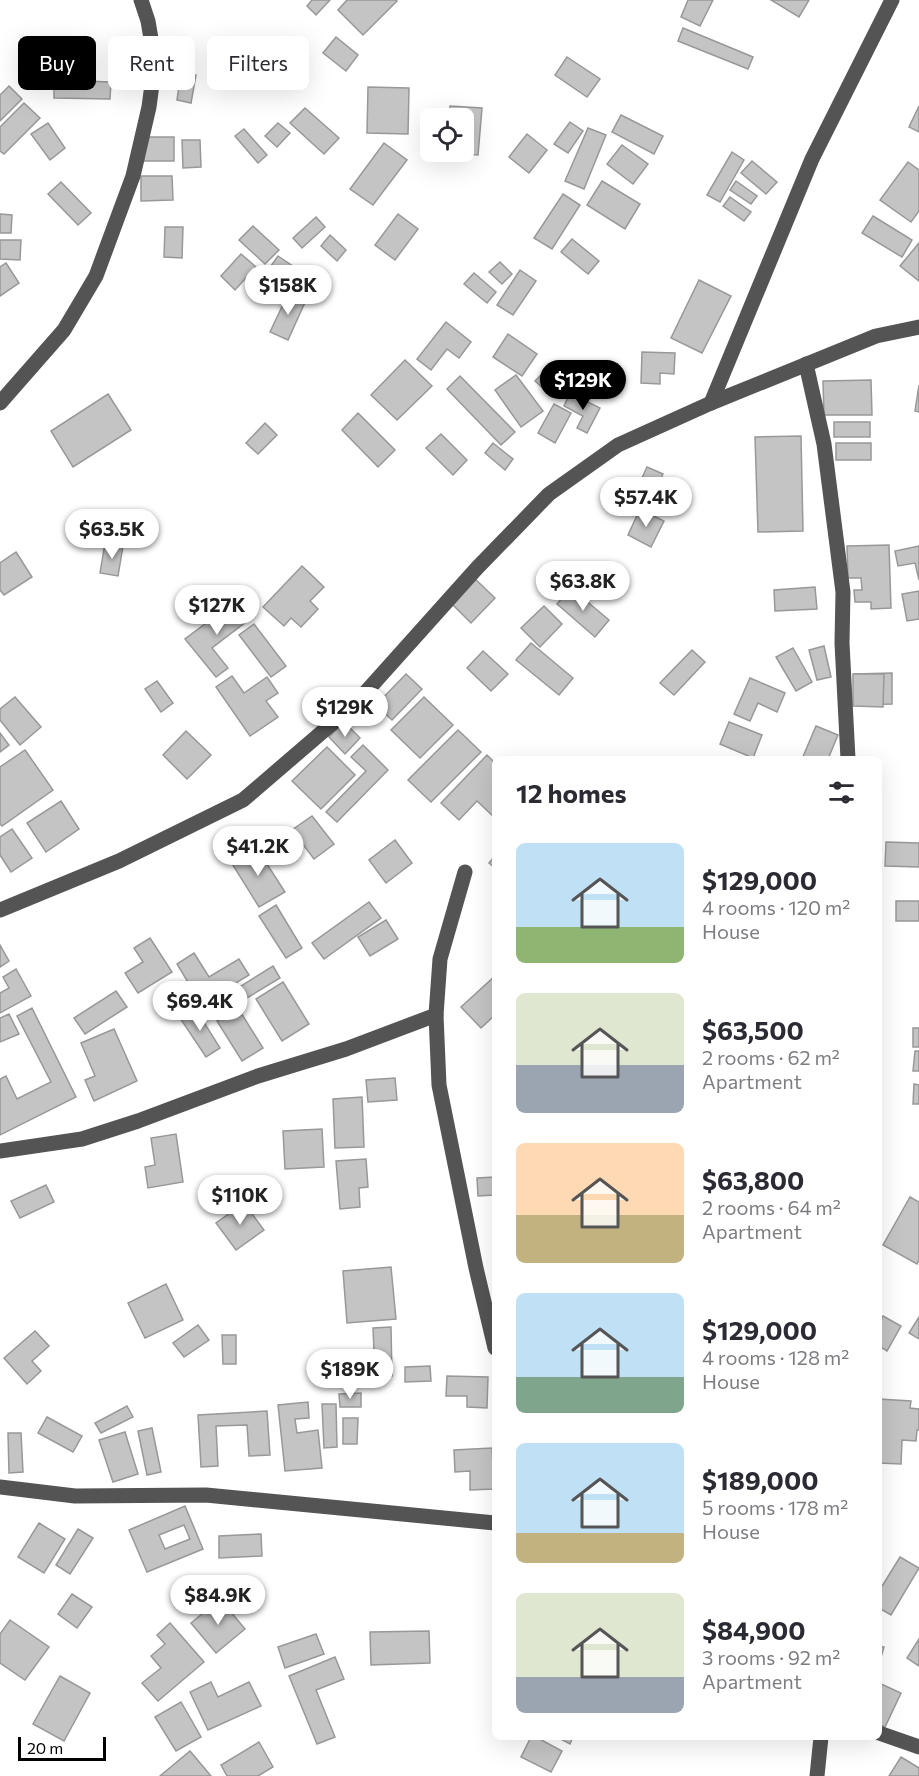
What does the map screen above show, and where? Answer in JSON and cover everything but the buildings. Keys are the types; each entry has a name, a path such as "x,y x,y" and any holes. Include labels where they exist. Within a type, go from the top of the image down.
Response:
{"street":[{"path":"0,403 64,330 96,276 133,176 149,107 155,62 148,21 141,0"},
{"path":"711,403 812,159 892,0"},
{"path":"0,910 118,861 243,800 356,703 477,568 549,494 618,445 711,403 876,336 919,327"},
{"path":"806,364 824,444 843,592 842,643 848,756"},
{"path":"465,872 440,959 436,1015 439,1085 492,1335"},
{"path":"0,1151 82,1139 127,1125 258,1076 345,1049 436,1015"},
{"path":"0,1487 75,1496 206,1495 492,1523"},
{"path":"882,1734 919,1748"},
{"path":"817,1776 821,1740"}]}
